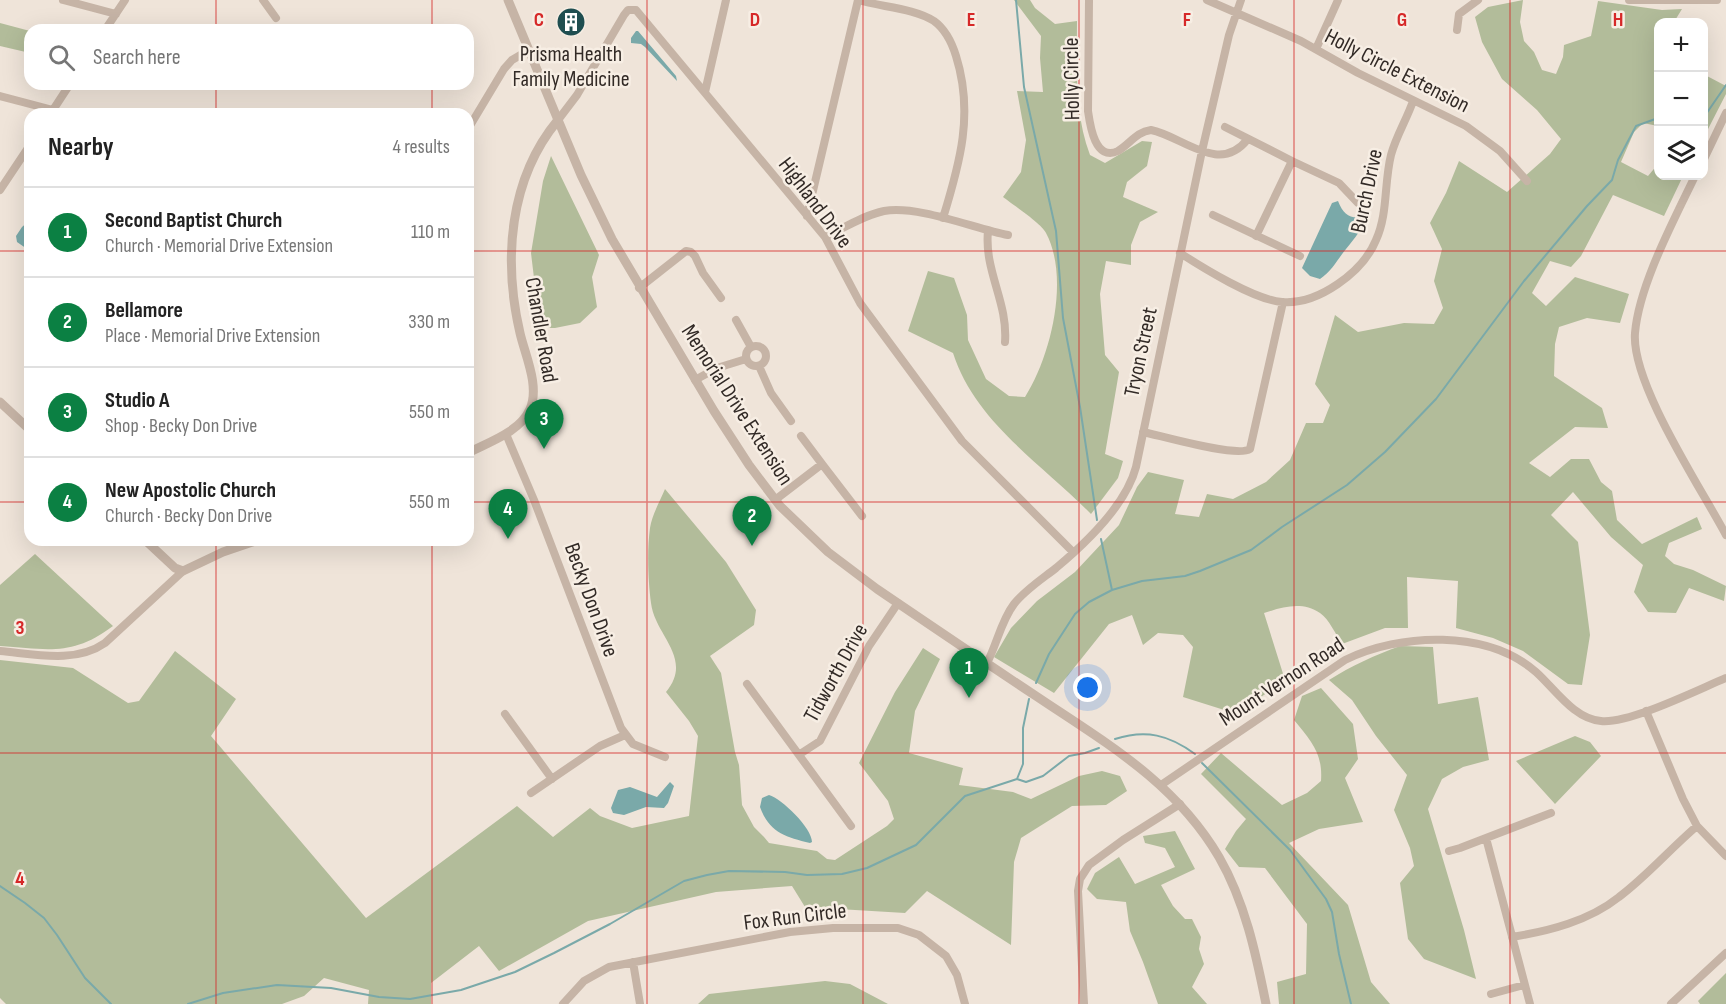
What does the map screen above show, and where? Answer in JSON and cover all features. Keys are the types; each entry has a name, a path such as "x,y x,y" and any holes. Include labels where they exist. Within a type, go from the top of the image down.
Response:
{"street":[{"path":"63,0 116,14"},
{"path":"109,24 125,0"},
{"path":"263,0 276,18"},
{"name":"Memorial Drive Extension","path":"508,0 594,204 639,288 695,380 749,465 775,500 828,552 898,603 1125,756 1161,785 1180,804 1211,843 1234,886 1255,952 1266,1004"},
{"path":"705,92 726,0"},
{"path":"807,216 858,0 920,15 933,21 944,30 954,51 962,83 965,126 960,155 943,218"},
{"name":"Holly Circle","path":"1089,0 1088,111 1091,129 1098,146 1107,152 1114,152 1142,132 1151,130 1202,151"},
{"path":"1207,0 1236,13"},
{"name":"Tryon Street","path":"987,663 1005,619 1015,604 1073,552 1107,517 1126,493 1134,474 1202,151 1241,0"},
{"path":"1316,49 1338,0"},
{"path":"1457,30 1460,14 1479,0"},
{"path":"1629,0 1717,0"},
{"name":"Highland Drive","path":"558,120 582,88 624,15 628,10 634,9 640,13 825,237 860,303 962,441 1073,552"},
{"name":"Holly Circle Extension","path":"1236,13 1316,49 1358,73 1483,136 1527,181"},
{"path":"474,119 504,69 512,60 529,50"},
{"path":"55,108 66,90"},
{"path":"0,96 39,108"},
{"name":"Burch Drive","path":"1180,253 1253,293 1283,302 1314,296 1334,287 1353,273 1371,252 1382,224 1392,153 1413,101"},
{"path":"1708,151 1726,113"},
{"name":"Chandler Road","path":"474,450 506,434 527,415 533,395 514,308 511,250 518,200 524,179 540,142 558,120"},
{"path":"1225,127 1247,140 1339,183 1358,202"},
{"path":"1202,151 1216,154 1232,153 1247,140"},
{"path":"0,190 24,154"},
{"path":"1256,236 1292,161"},
{"path":"1693,180 1644,290 1637,319 1635,345 1638,364 1657,408 1726,535"},
{"path":"825,237 872,214 898,210 924,213 1008,235"},
{"path":"1213,215 1300,256"},
{"path":"988,231 988,259 1004,313 1005,342"},
{"path":"639,288 686,251 695,256 703,273 721,298"},
{"path":"1143,432 1222,450 1242,452 1250,449 1283,302"},
{"path":"736,320 751,347"},
{"path":"758,346 765,351 766,359 759,366 753,366 746,359 746,352 751,347 758,346"},
{"path":"695,380 717,368 746,359"},
{"path":"759,366 771,393 791,421"},
{"path":"0,402 24,424"},
{"name":"Becky Don Drive","path":"506,434 625,735"},
{"path":"801,436 862,516"},
{"path":"775,500 822,464"},
{"path":"151,546 175,568 183,571"},
{"path":"0,651 73,656 94,650 105,644 183,571 240,546"},
{"name":"Tidworth Drive","path":"800,754 820,741 869,646 898,603"},
{"name":"Mount Vernon Road","path":"1161,785 1345,660 1373,648 1399,642 1430,639 1452,641 1481,645 1507,654 1530,667 1576,711 1592,720 1617,721 1726,678"},
{"path":"747,684 851,826"},
{"path":"1646,711 1697,826 1726,856"},
{"path":"505,714 552,779"},
{"path":"531,793 600,746 625,735 633,744 665,758"},
{"path":"1084,1004 1078,891 1080,879 1089,866 1123,840 1180,804"},
{"path":"1449,851 1551,813"},
{"path":"1512,937 1570,922 1598,911 1625,892 1697,826"},
{"path":"1486,838 1530,1004"},
{"name":"Fox Run Circle","path":"563,1004 577,987 609,967 802,931 844,928 898,928 927,940 946,956 957,975 964,1004"},
{"path":"1671,1004 1726,953"},
{"path":"633,962 640,1004"},
{"path":"1491,994 1524,985"}],"green space":[{"path":"1014,0 1030,0 1035,8 1055,24 1077,21 1079,106 1090,155 1105,163 1142,141 1152,142 1147,166 1127,182 1123,197 1158,212 1140,222 1131,245 1131,265 1106,261 1100,294 1105,355 1119,372 1105,454 1123,461 1118,478 1091,514 1012,441 994,421 963,378 953,353 908,331 928,271 954,278 967,315 968,340 986,379 1009,396 1025,397 1043,360 1057,294 1053,251 1043,229 1003,197 1021,172 1026,140 1017,91 1043,92 1041,36"},
{"path":"1523,0 1520,22 1524,41 1534,52 1542,70 1556,74 1563,57 1564,45 1591,36 1598,1 1662,10 1682,9 1676,18 1654,18 1654,125 1643,123 1634,132 1621,162 1648,176 1654,169 1654,180 1681,180 1664,216 1613,195 1581,256 1571,267 1550,261 1532,293 1546,306 1575,277 1629,294 1620,323 1587,318 1559,327 1555,344 1554,376 1602,408 1608,428 1575,427 1529,463 1550,477 1571,459 1589,459 1601,482 1612,491 1617,520 1642,544 1697,517 1702,529 1669,543 1665,556 1674,564 1693,570 1726,586 1724,601 1689,588 1676,613 1648,612 1634,592 1643,565 1611,537 1573,492 1551,515 1578,542 1590,635 1582,685 1568,684 1523,651 1493,638 1456,628 1458,581 1407,577 1408,628 1385,628 1342,644 1326,619 1313,609 1292,606 1264,613 1285,680 1237,714 1183,697 1193,647 1183,635 1158,633 1143,645 1132,615 1109,624 1054,693 994,657 1011,628 1037,601 1075,572 1119,525 1137,487 1148,472 1184,480 1175,514 1199,517 1207,494 1233,499 1266,482 1290,460 1306,423 1323,423 1330,405 1315,384 1335,315 1358,332 1404,323 1434,324 1443,308 1434,281 1442,249 1430,223 1459,161 1507,192 1550,154 1561,139 1537,110 1502,79 1482,42 1475,17 1488,7"},
{"path":"0,23 24,29 24,52 0,46"},
{"path":"1708,77 1726,86 1726,94 1708,129"},
{"path":"551,156 599,255 592,277 597,307 580,323 555,328 540,328 531,253 543,181"},
{"path":"665,489 726,562 756,610 754,625 710,656 721,673 739,765 742,805 754,827 769,843 817,851 827,859 835,860 894,819 888,801 859,763 895,692 923,648 940,659 915,711 909,753 963,768 959,785 1013,792 1031,799 1079,776 1102,771 1120,776 1127,791 1106,805 1072,806 1021,838 1014,862 1011,945 927,891 905,913 805,907 792,886 716,892 588,921 499,971 479,946 431,983 431,1004 368,1004 369,990 324,978 304,996 282,1004 6,1004 0,998 0,660 73,668 128,703 139,701 175,651 236,699 211,736 366,918 517,806 553,837 590,808 600,816 632,828 689,816 698,736 666,692 674,680 675,658 654,615 649,585 650,528"},
{"path":"35,554 113,626 85,643 72,647 46,649 0,646 0,585"},
{"path":"1400,646 1433,647 1438,704 1478,697 1489,760 1463,767 1442,779 1428,809 1476,979 1424,959 1408,939 1400,883 1414,866 1410,848 1394,810 1407,775 1376,736 1352,700 1329,680 1363,661"},
{"path":"1321,688 1353,724 1358,759 1345,778 1363,822 1319,829 1289,843 1348,905 1371,982 1390,1004 1279,1004 1277,982 1306,974 1307,924 1265,868 1239,867 1225,849 1246,819 1201,774 1221,753 1282,805 1307,793 1321,781 1320,763 1311,741 1294,720 1302,696"},
{"path":"1575,736 1590,742 1601,756 1555,804 1516,761"},
{"path":"1175,831 1195,869 1161,885 1173,906 1185,919 1192,919 1201,937 1199,949 1204,964 1192,987 1207,1004 1158,1004 1130,931 1126,902 1097,899 1087,889 1095,873 1119,857 1135,884 1175,867 1165,848 1145,843 1143,836"},
{"path":"1726,973 1726,1004 1700,1004 1698,1001"},
{"path":"825,981 850,984 888,1004 698,1004 709,994"}],"water":[{"path":"636,31 676,76 677,81 645,47 631,43 631,38"},
{"path":"1338,201 1349,216 1368,216 1328,272 1320,279 1310,276 1302,268 1332,203"},
{"path":"24,225 24,247 17,242 16,236"},
{"path":"670,782 674,786 664,808 646,807 624,815 613,813 611,808 618,790 630,787 657,797"},
{"path":"769,795 781,802 802,822 812,842 786,836 773,828 760,807 762,798"}],"waterway":[{"path":"1016,0 1024,87 1056,231 1063,318 1080,407 1097,520"},
{"path":"1708,111 1726,85"},
{"path":"1036,683 1049,654 1075,614 1089,602 1112,590 1142,581 1185,576 1251,550 1347,485 1385,452 1436,399 1524,281 1612,180 1618,160 1636,126 1654,119"},
{"path":"1101,539 1112,590"},
{"path":"1017,779 1023,764 1023,728 1029,699"},
{"path":"1115,739 1147,734 1176,742 1195,754"},
{"path":"188,1004 223,993 277,985 331,988 379,997 410,999 461,990 515,972 554,953 684,881 729,871 785,872 807,875 842,874 867,868 916,845 965,796 1017,779 1026,782 1043,776 1069,756 1099,748"},
{"path":"1202,763 1290,850 1326,899 1332,912 1351,1004"},
{"path":"0,886 44,918 85,978 111,1004"}],"place":[{"name":"Prisma Health Family Medicine","path":"571,22"},
{"name":"Studio A","path":"544,449"},
{"name":"New Apostolic Church","path":"508,539"},
{"name":"Bellamore","path":"752,546"},
{"name":"Second Baptist Church","path":"969,698"}]}
